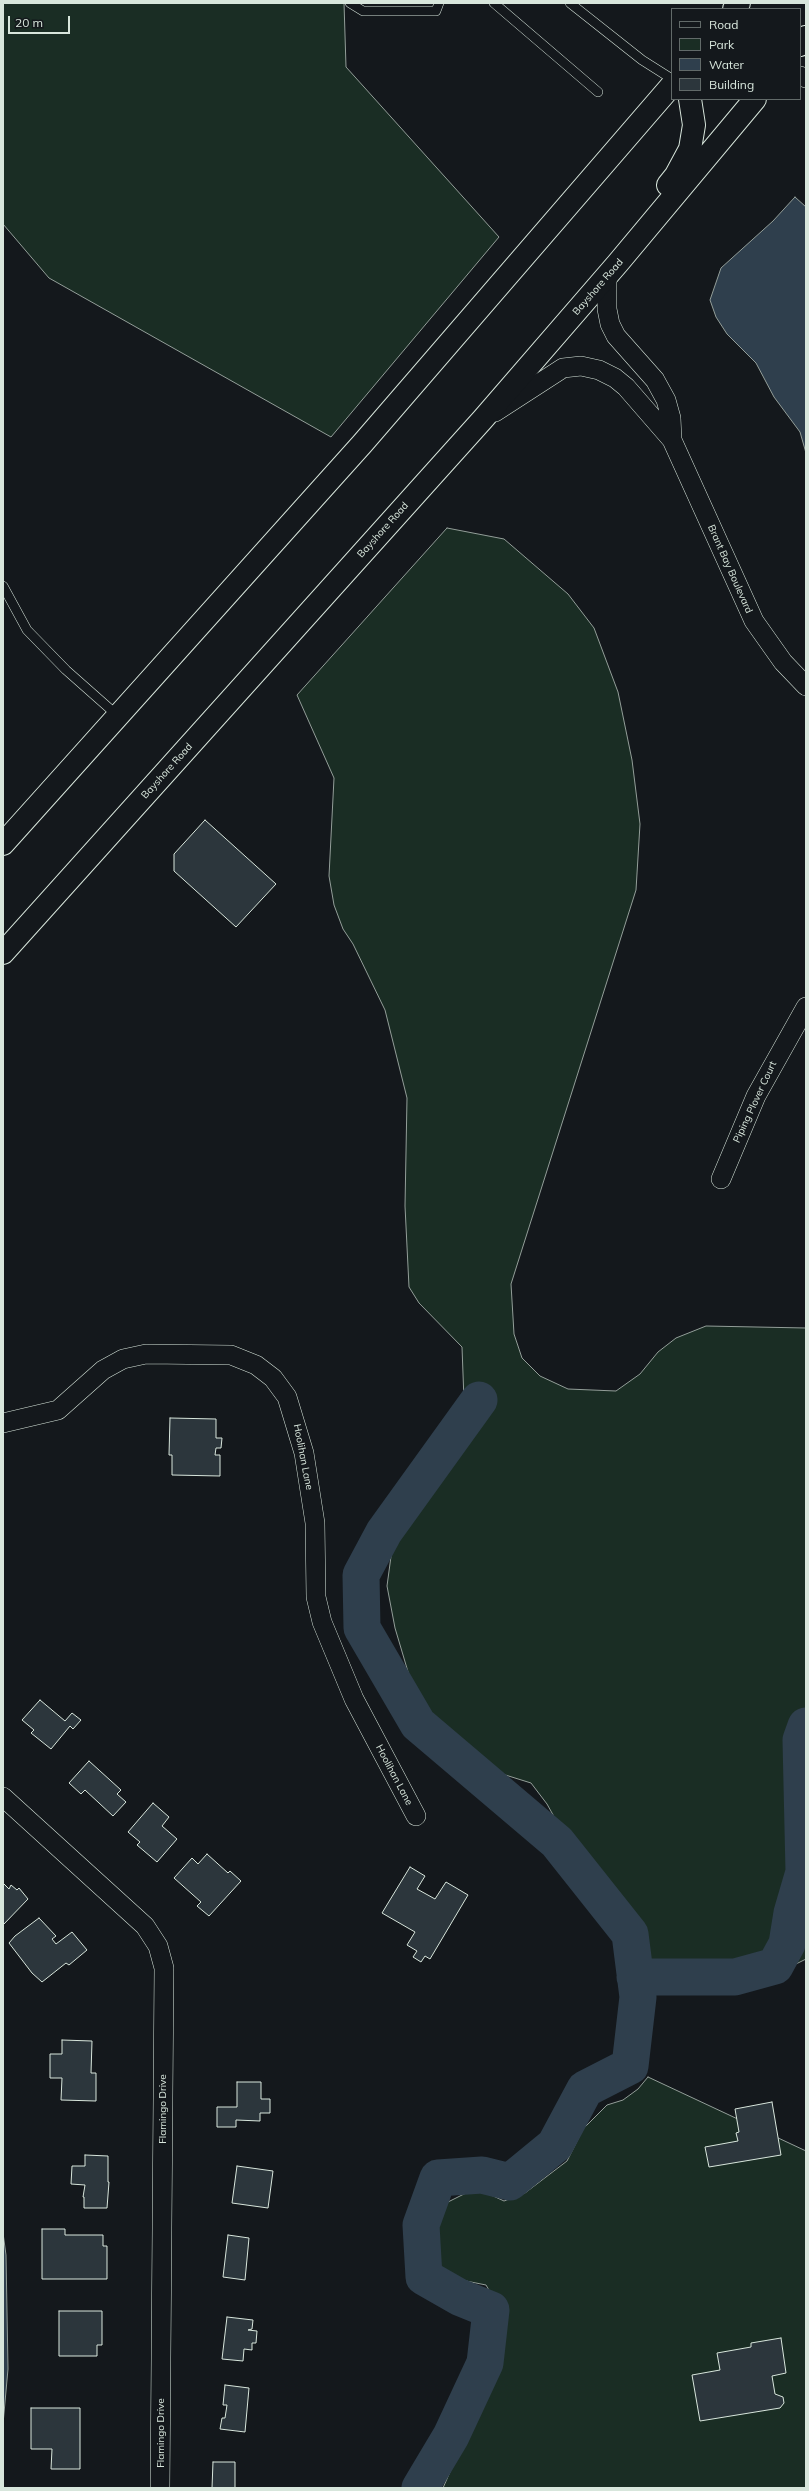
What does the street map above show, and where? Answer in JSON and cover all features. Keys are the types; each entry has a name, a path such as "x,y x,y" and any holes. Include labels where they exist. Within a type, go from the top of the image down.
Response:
{"main road":[{"path":"3,844 362,444 671,86"},
{"path":"612,270 635,227 676,175 690,149 694,126 690,100"},
{"name":"Bayshore Road","path":"3,953 483,419 612,270 754,100"}],"street":[{"name":"Brant Bay Boulevard","path":"612,270 607,310 610,324 616,336 655,380 666,400 671,418 672,440"},
{"name":"Brant Bay Boulevard","path":"483,419 563,368 581,366 599,370 615,378 672,440 754,621 783,662 806,686"},
{"name":"Piping Plover Court","path":"722,1179 756,1096 806,1007"},
{"name":"Hoolihan Lane","path":"3,1423 58,1410 103,1370 123,1359 146,1354 230,1355 256,1365 273,1378 287,1398 304,1453 315,1523 316,1597 322,1622 354,1700 416,1816"},
{"name":"Flamingo Drive","path":"3,1797 145,1926 158,1946 164,1968 160,2488"}],"lane":[{"path":"350,3 363,11 436,11 439,3"},
{"path":"494,3 598,92"},
{"path":"570,3 642,60 671,78"},
{"path":"3,586 27,630 66,670 118,716"}],"green space":[{"path":"3,3 344,3 346,67 499,237 331,437 49,278 3,224"},
{"path":"447,528 504,539 568,594 594,628 618,692 632,760 640,824 636,890 511,1284 514,1334 522,1358 540,1376 568,1389 616,1391 640,1374 658,1352 676,1338 706,1326 806,1328 806,1959 796,1964 639,1976 597,1894 547,1804 531,1783 483,1768 451,1736 414,1692 395,1628 387,1586 392,1549 402,1525 462,1453 465,1427 462,1347 419,1303 409,1287 405,1206 407,1098 385,1010 353,944 343,929 334,905 329,876 334,778 297,695"},
{"path":"648,2077 806,2151 806,2488 443,2488 502,2352 498,2306 486,2285 446,2277 429,2241 444,2204 476,2188 504,2201 525,2193 567,2161 583,2129 607,2105 623,2100 638,2089"}],"water":[{"path":"795,197 806,207 806,453 800,432 774,397 756,363 727,334 716,317 710,300 721,268 773,221"},
{"path":"3,2233 6,2255 8,2369 3,2424"}],"building":[{"path":"205,820 276,884 236,927 174,871 174,854"},
{"path":"170,1418 216,1419 216,1438 222,1438 221,1448 216,1448 215,1455 220,1455 220,1476 172,1475 172,1455 169,1455"},
{"path":"40,1700 65,1721 72,1713 81,1720 73,1729 70,1726 51,1749 31,1733 34,1730 22,1720"},
{"path":"89,1761 121,1790 117,1794 126,1802 113,1816 85,1790 81,1794 69,1783"},
{"path":"153,1803 169,1817 162,1826 177,1839 157,1862 137,1845 140,1842 128,1832"},
{"path":"207,1854 228,1873 230,1871 241,1881 209,1916 197,1906 201,1902 174,1878 192,1858 198,1864"},
{"path":"410,1867 425,1876 417,1889 435,1899 446,1882 468,1895 430,1959 425,1956 421,1962 413,1957 417,1951 407,1945 415,1932 382,1913"},
{"path":"3,1883 9,1889 11,1885 17,1890 19,1888 28,1899 3,1925"},
{"path":"39,1918 56,1936 52,1939 56,1944 72,1932 87,1950 69,1965 66,1963 42,1982 32,1973 9,1943 15,1936"},
{"path":"62,2040 92,2041 91,2073 96,2073 96,2101 61,2100 62,2078 50,2078 50,2054 62,2054"},
{"path":"237,2082 261,2082 261,2099 270,2099 270,2113 260,2113 260,2121 236,2120 236,2127 217,2127 217,2107 237,2107"},
{"path":"772,2102 781,2155 709,2167 705,2147 738,2141 736,2133 739,2132 735,2109"},
{"path":"85,2155 108,2156 109,2182 107,2208 84,2208 83,2197 85,2185 71,2184 72,2166 85,2166"},
{"path":"237,2166 273,2171 268,2208 232,2203"},
{"path":"42,2229 65,2229 65,2235 103,2235 103,2246 107,2246 107,2279 42,2279"},
{"path":"228,2235 249,2238 245,2280 223,2277"},
{"path":"59,2311 102,2311 102,2345 97,2345 97,2356 59,2356"},
{"path":"227,2317 253,2320 252,2329 248,2330 257,2331 256,2343 252,2343 252,2350 244,2349 243,2361 222,2359"},
{"path":"781,2338 786,2373 772,2376 775,2394 783,2397 784,2403 780,2408 700,2421 692,2375 720,2370 717,2353 751,2347 751,2343"},
{"path":"225,2385 249,2388 245,2432 220,2429 222,2418 225,2418 227,2405 223,2405"},
{"path":"31,2408 80,2408 80,2469 51,2469 52,2449 31,2449"},
{"path":"213,2462 235,2462 235,2488 212,2488"}],"waterway":[{"path":"420,2488 451,2436 485,2363 491,2310 459,2297 424,2277 421,2225 438,2178 482,2175 510,2182 555,2145 585,2089 630,2066 638,1997 630,1934 557,1842 418,1724 362,1628 361,1575 384,1532 479,1400"},
{"path":"635,1977 735,1977 775,1966 787,1944 792,1913 804,1872 801,1740 806,1726"}]}
